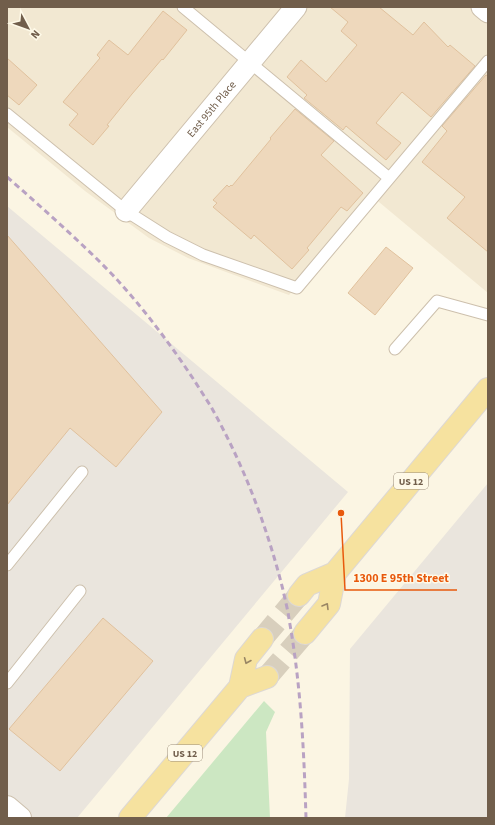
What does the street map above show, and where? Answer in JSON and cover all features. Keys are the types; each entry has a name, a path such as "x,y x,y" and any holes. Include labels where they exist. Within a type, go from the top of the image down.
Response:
{"main road":[{"name":"US 12","path":"299,595 307,585 335,573 488,390"},
{"name":"US 12","path":"305,633 329,604 335,573"},
{"name":"US 12","path":"130,818 240,687 246,659 262,639"},
{"name":"US 12","path":"240,687 267,677"}],"street":[{"name":"East 95th Place","path":"126,211 296,7"},
{"path":"482,7 488,12"},
{"path":"7,807 20,818"}],"lane":[{"path":"183,7 389,178"},
{"path":"7,114 126,211 167,237 204,255 297,288 488,61"},
{"path":"395,350 437,301 488,315"},
{"path":"7,565 82,472"},
{"path":"7,682 80,591"}],"shaded area":[{"path":"7,7 488,7 488,293 373,197 289,295 188,258 149,238 85,191 7,127"},
{"path":"7,206 348,492 77,818 7,818"},
{"path":"488,483 488,818 345,818 349,779 350,649"}],"green space":[{"path":"264,701 275,712 266,732 270,818 166,818"}],"building":[{"path":"330,7 379,7 413,35 424,22 448,47 450,45 475,66 431,117 402,92 376,123 401,143 386,160 346,126 343,130 304,98 307,95 287,77 301,60 326,82 357,45 341,31 348,22"},
{"path":"163,11 187,30 163,60 162,59 132,94 93,145 69,125 78,114 63,102 100,58 97,55 109,40 128,55"},
{"path":"7,58 37,85 19,105 7,95"},
{"path":"486,75 488,76 488,252 447,218 465,197 422,162 447,131 442,126"},
{"path":"295,109 334,141 321,155 363,193 347,211 341,207 307,248 309,250 292,269 254,235 251,239 213,207 217,203 213,200 227,185 229,187 231,185 232,186"},
{"path":"7,235 162,412 116,467 70,428 7,505"},
{"path":"386,247 413,268 375,315 348,293"},
{"path":"103,618 153,661 60,771 9,729"}],"tunnel":[{"path":"262,639 299,595"},
{"path":"267,677 305,633"}],"railway":[{"path":"7,177 97,259 140,306 194,380 210,405 233,449 262,519 277,566 288,612 299,694 303,743 306,818"}],"place":[{"name":"1300 E 95th Street","path":"341,513"}]}
